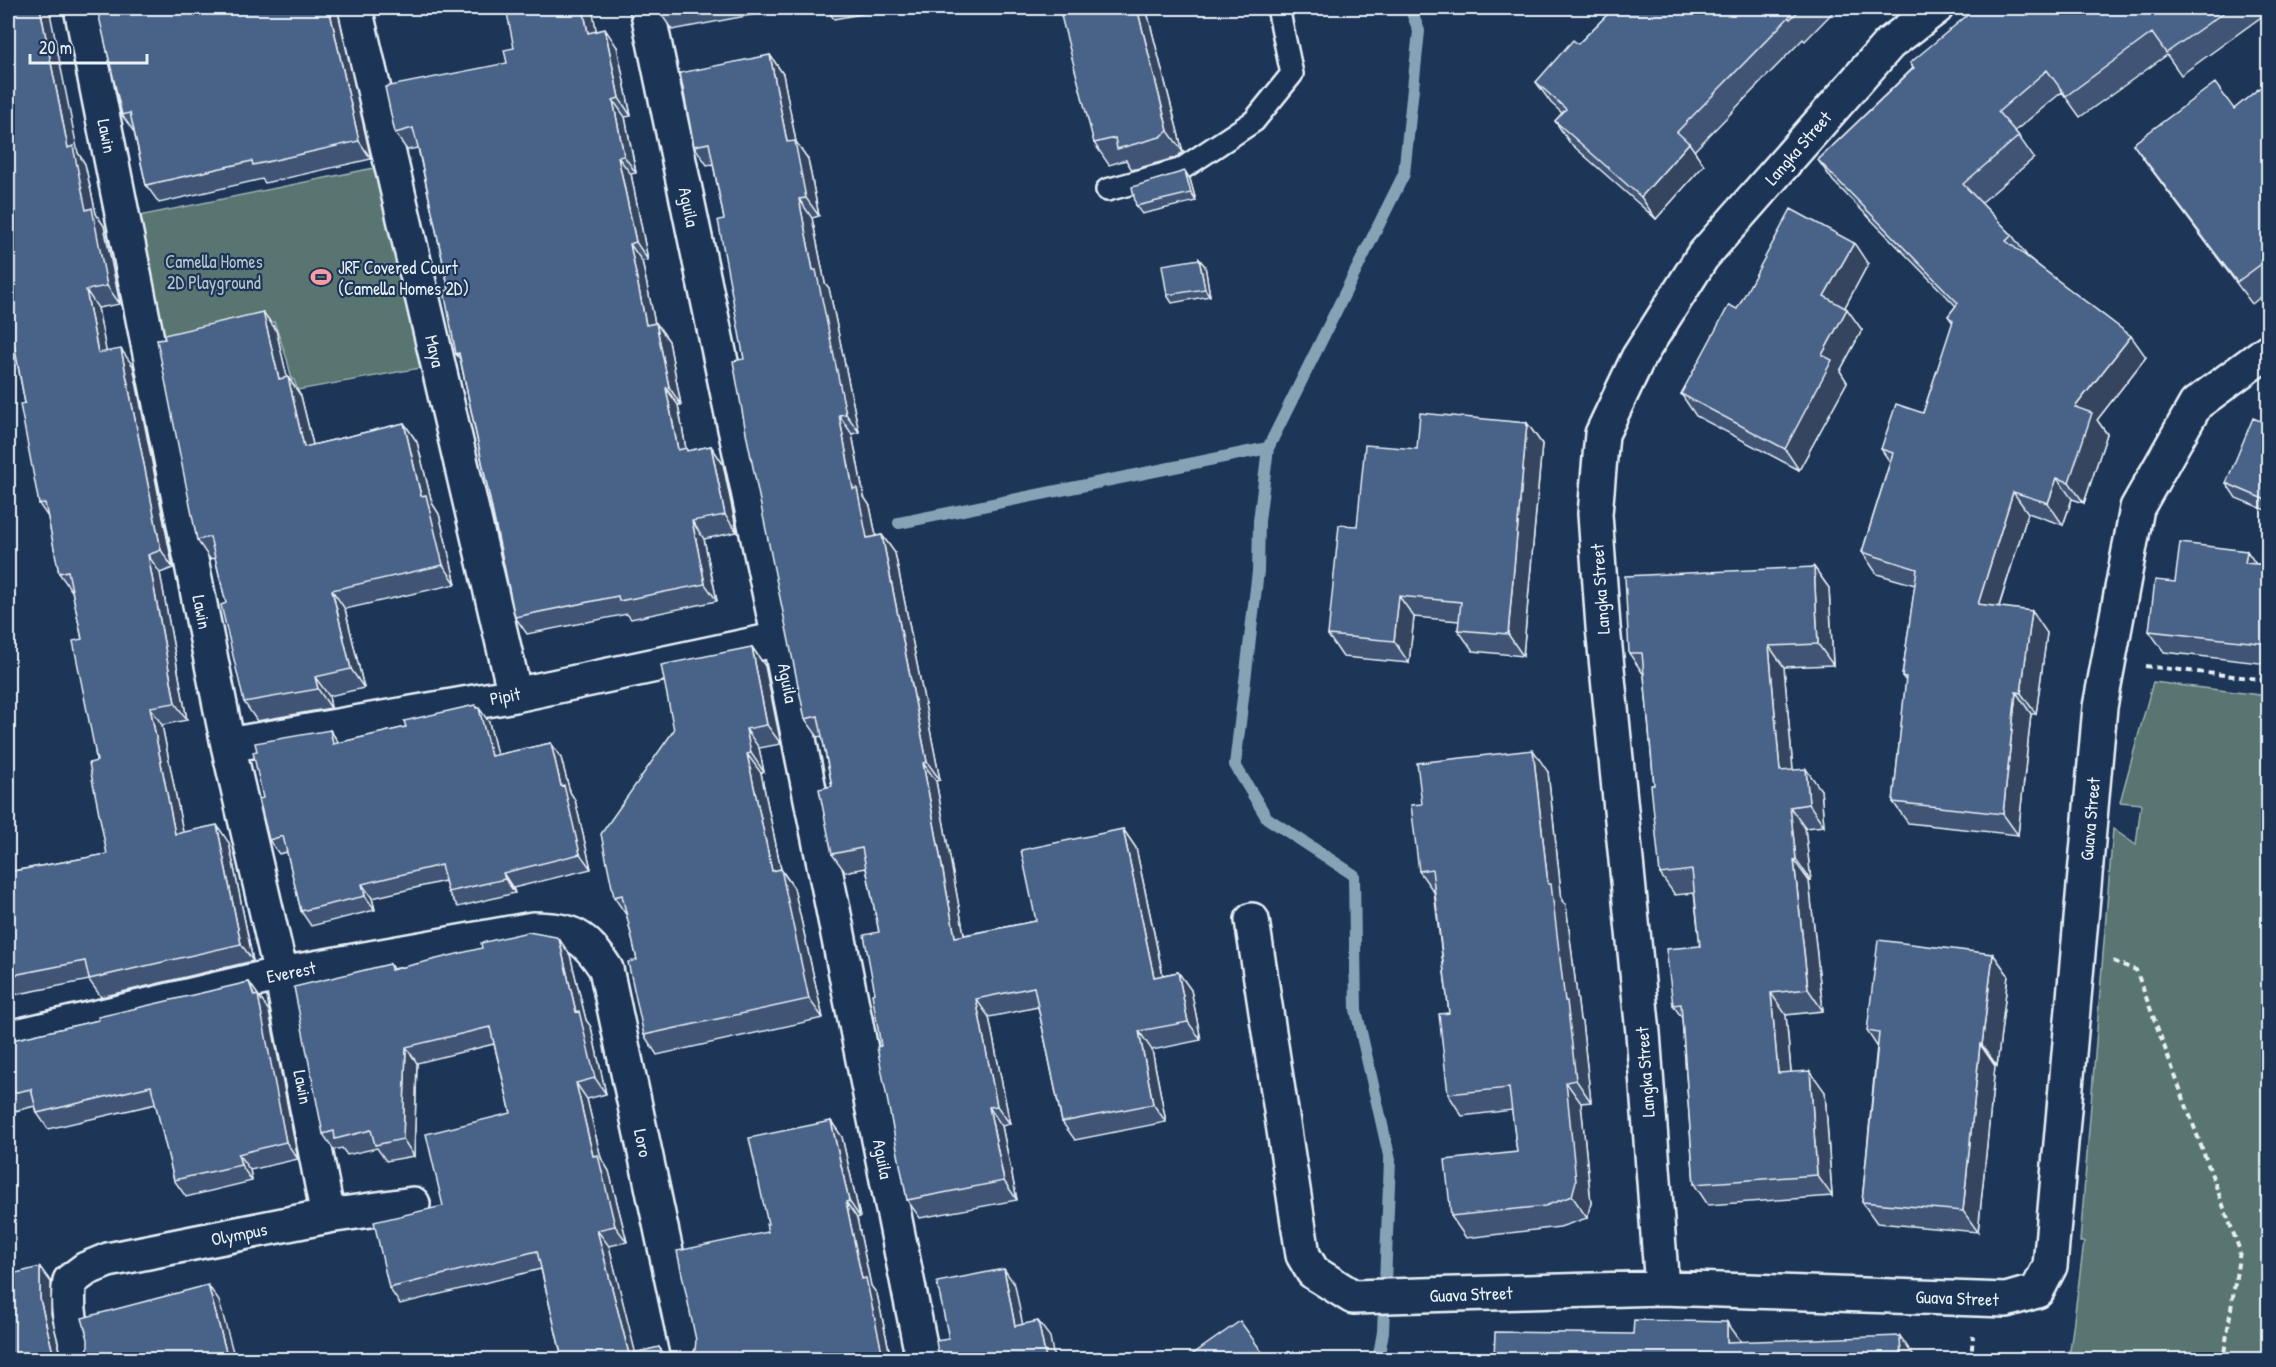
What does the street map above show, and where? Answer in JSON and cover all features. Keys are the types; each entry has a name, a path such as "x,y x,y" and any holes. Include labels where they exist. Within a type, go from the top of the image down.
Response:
{"street":[{"name":"Lawin","path":"81,8 228,745 281,974 328,1216"},
{"name":"Maya","path":"355,8 515,695"},
{"name":"Aguila","path":"647,8 779,639 923,1359"},
{"name":"Langka Street","path":"1662,1288 1643,1033 1603,627 1595,514 1602,434 1638,358 1702,257 1889,44 1936,8"},
{"name":"Guava Street","path":"1252,920 1303,1255 1313,1272 1353,1297 1662,1288 2006,1300 2037,1291 2050,1266 2100,707 2137,508 2196,404 2268,351"},
{"name":"Pipit","path":"228,745 515,695 779,639"},
{"name":"Everest","path":"8,1038 281,974 533,928 557,930 578,936"},
{"name":"Loro","path":"578,936 593,949 606,969 688,1359"},
{"name":"Olympus","path":"81,1359 67,1299 70,1281 86,1269 108,1260 328,1216 413,1204"}],"lane":[{"path":"1107,190 1180,170 1254,121 1292,74 1278,8"}],"path":[{"path":"2109,662 2268,680"},
{"path":"2079,948 2136,970 2240,1251 2223,1359"}],"green space":[{"name":"Camella Homes 2D Playground","path":"379,167 426,367 298,390 292,380 274,322 164,350 134,217"},
{"path":"2153,682 2268,696 2268,985 2262,994 2268,1008 2267,1359 2069,1359 2084,1242 2080,1242 2113,829 2136,845 2141,804 2120,802"}],"building":[{"path":"8,8 40,8 68,148 73,146 86,210 92,208 107,286 86,290 98,353 121,349 161,550 148,555 175,703 150,707 175,834 217,825 241,944 89,979 85,961 8,976 8,872 107,854 89,763 97,761 73,641 82,639 68,571 59,573 45,503 39,504 20,404 25,403 8,311"},
{"path":"97,8 329,8 359,141 253,165 252,161 146,185 130,113 122,115"},
{"path":"506,8 583,8 588,33 605,29 619,98 613,100 624,156 618,157 636,242 630,244 646,325 656,323 669,387 666,388 678,450 686,448 687,451 711,446 725,515 692,521 705,584 619,601 618,596 515,617 459,353 456,354 444,291 449,290 419,151 413,128 395,133 385,87 507,63 504,50 514,48"},
{"path":"1059,8 1137,8 1168,131 1160,137 1117,149 1115,138 1094,143"},
{"path":"1614,8 1802,8 1790,19 1789,17 1677,132 1689,143 1641,197 1555,121 1566,109 1536,82 1573,40 1578,44"},
{"path":"1976,8 1981,12 1987,8 2230,8 2166,53 2152,33 2066,96 2047,70 1998,112 2019,136 1963,184 2012,235 2006,241 2131,336 2075,407 2092,413 2069,482 2057,478 2048,503 2013,492 1978,604 2032,611 2021,693 2016,692 2003,814 1893,802 1906,677 1902,676 1917,569 1862,552 1893,453 1881,449 1896,404 1923,413 1953,321 1948,316 1958,303 1818,160 1914,68 1910,63"},
{"path":"770,55 787,142 795,141 806,198 799,199 846,414 839,415 853,489 857,488 867,538 882,535 927,762 923,763 955,937 1036,921 1021,850 1123,829 1154,977 1178,972 1188,1022 1139,1031 1153,1104 1062,1122 1034,987 976,999 997,1106 989,1107 1004,1181 907,1200 877,1047 881,1046 872,994 875,993 864,935 879,932 862,848 832,854 819,789 832,786 818,716 805,719 733,361 744,359 718,220 724,219 709,143 694,146 680,73"},
{"path":"2268,81 2268,259 2237,282 2133,144 2215,83 2234,109"},
{"path":"1185,171 1191,193 1136,206 1132,187"},
{"path":"1791,209 1854,243 1824,296 1847,309 1822,355 1832,360 1785,449 1681,394 1729,305 1737,309"},
{"path":"1199,259 1205,289 1167,295 1162,265"},
{"path":"263,312 279,379 288,377 304,447 404,423 421,496 426,495 443,565 332,590 351,669 315,677 318,689 244,702 221,605 226,603 210,537 197,540 157,340 165,339 164,335"},
{"path":"1420,413 1527,423 1508,634 1458,630 1461,602 1399,596 1394,641 1328,635 1339,525 1357,526 1365,445 1417,449"},
{"path":"2253,418 2268,424 2268,501 2226,483"},
{"path":"2180,543 2247,551 2245,563 2268,565 2268,644 2149,631 2155,580 2175,582"},
{"path":"1814,567 1818,644 1769,646 1780,771 1806,769 1809,804 1790,807 1808,989 1771,993 1778,1073 1810,1071 1817,1175 1694,1184 1681,1004 1673,1005 1666,949 1700,946 1692,870 1660,874 1642,653 1629,653 1625,576"},
{"path":"752,647 767,725 746,729 751,753 747,754 772,871 781,869 809,999 644,1035 628,962 637,960 622,895 614,897 601,834 674,730 661,665"},
{"path":"475,705 479,708 491,756 551,743 561,786 564,785 580,854 503,873 505,879 448,892 441,865 362,884 365,896 301,911 283,836 269,840 259,799 263,798 253,752 257,751 255,743 330,730 333,744 406,727 404,721"},
{"path":"1533,750 1548,884 1551,884 1576,1080 1566,1082 1576,1181 1572,1196 1545,1206 1451,1216 1445,1160 1517,1152 1509,1088 1448,1094 1439,1014 1449,1013 1432,869 1419,871 1411,805 1422,804 1417,763"},
{"path":"528,932 559,939 576,1012 579,1011 595,1078 576,1083 593,1156 598,1155 615,1226 597,1230 629,1354 659,1347 664,1357 668,1359 554,1359 562,1358 537,1251 389,1288 374,1222 443,1206 426,1134 511,1113 490,1027 406,1047 403,1139 375,1145 371,1130 335,1139 334,1131 323,1134 294,987 390,964 391,970 482,948 481,943"},
{"path":"1878,940 1993,954 1982,1045 1980,1044 1963,1211 1862,1202 1879,1033 1867,1031"},
{"path":"249,982 254,996 258,995 286,1142 238,1154 241,1165 174,1180 151,1086 37,1113 31,1089 8,1094 8,1041 99,1020 98,1017"},
{"path":"831,1121 849,1201 846,1202 862,1279 866,1278 882,1352 864,1356 865,1359 687,1359 695,1350 696,1340 677,1251 768,1232 749,1138"},
{"path":"40,1267 40,1299 52,1349 60,1359 8,1359 8,1275"},
{"path":"1004,1269 1015,1326 1038,1321 1046,1359 939,1359 936,1341 949,1339 937,1282"},
{"path":"208,1285 228,1359 80,1359 83,1358 88,1348 82,1318"},
{"path":"1634,1320 1727,1322 1727,1342 1900,1336 1901,1359 1494,1359 1495,1332 1633,1334"},
{"path":"1240,1321 1267,1359 1186,1359"}],"waterway":[{"path":"1378,1360 1383,1332 1390,1160 1356,1010 1354,875 1267,818 1235,765 1258,571 1259,521 1268,448 1404,174 1419,31 1410,8"},
{"path":"899,523 1268,448"}],"place":[{"name":"JRF Covered Court (Camella Homes 2D)","path":"321,277"}]}
